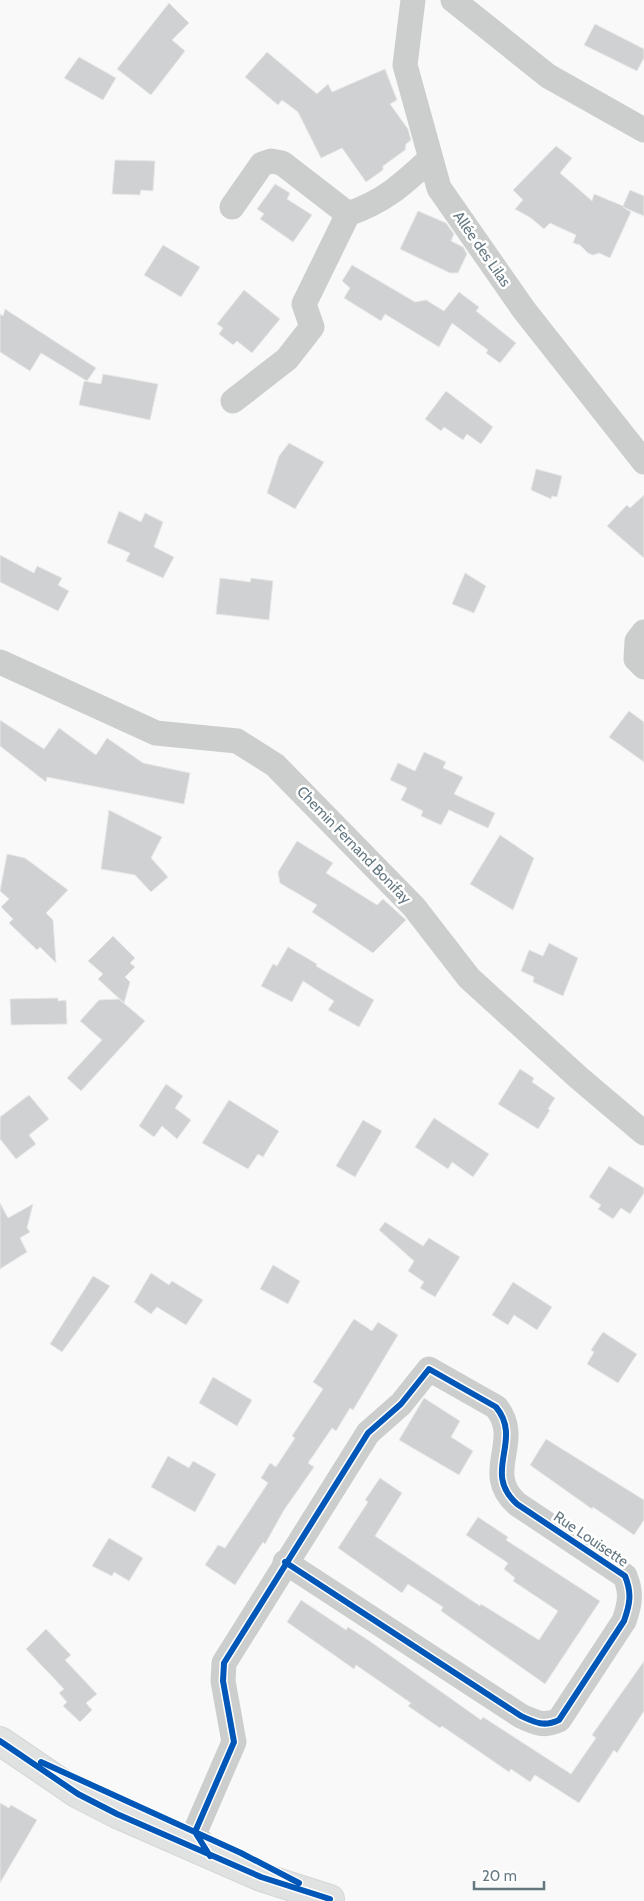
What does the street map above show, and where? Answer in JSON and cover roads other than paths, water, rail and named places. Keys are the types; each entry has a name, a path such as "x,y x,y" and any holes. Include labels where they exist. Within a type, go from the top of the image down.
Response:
{"main road":[{"path":"9,1747 196,1832 332,1900"},
{"path":"9,1747 78,1794 210,1856 261,1877 332,1900"}],"street":[{"name":"Allée des Lilas","path":"413,0 405,65 439,188 524,310 644,462"},
{"path":"453,0 548,76 644,130"},
{"path":"234,401 287,359 312,327 304,304 348,214 372,206 390,196 430,159"},
{"path":"232,207 262,164 271,161 282,163 348,214"},
{"path":"644,632 636,641 636,659 644,667"},
{"name":"Chemin Fernand Bonifay","path":"0,662 156,733 237,741 275,765 414,907 469,978 593,1090 644,1132"},
{"name":"Rue Louisette","path":"196,1832 234,1742 224,1681 224,1663 285,1562 368,1433 401,1404 429,1369 496,1407 507,1427 508,1436 501,1477 507,1495 517,1504 625,1576 630,1590 630,1604 624,1621 559,1720 548,1725 540,1725 521,1716 285,1562"},
{"path":"196,1832 210,1856"}]}
